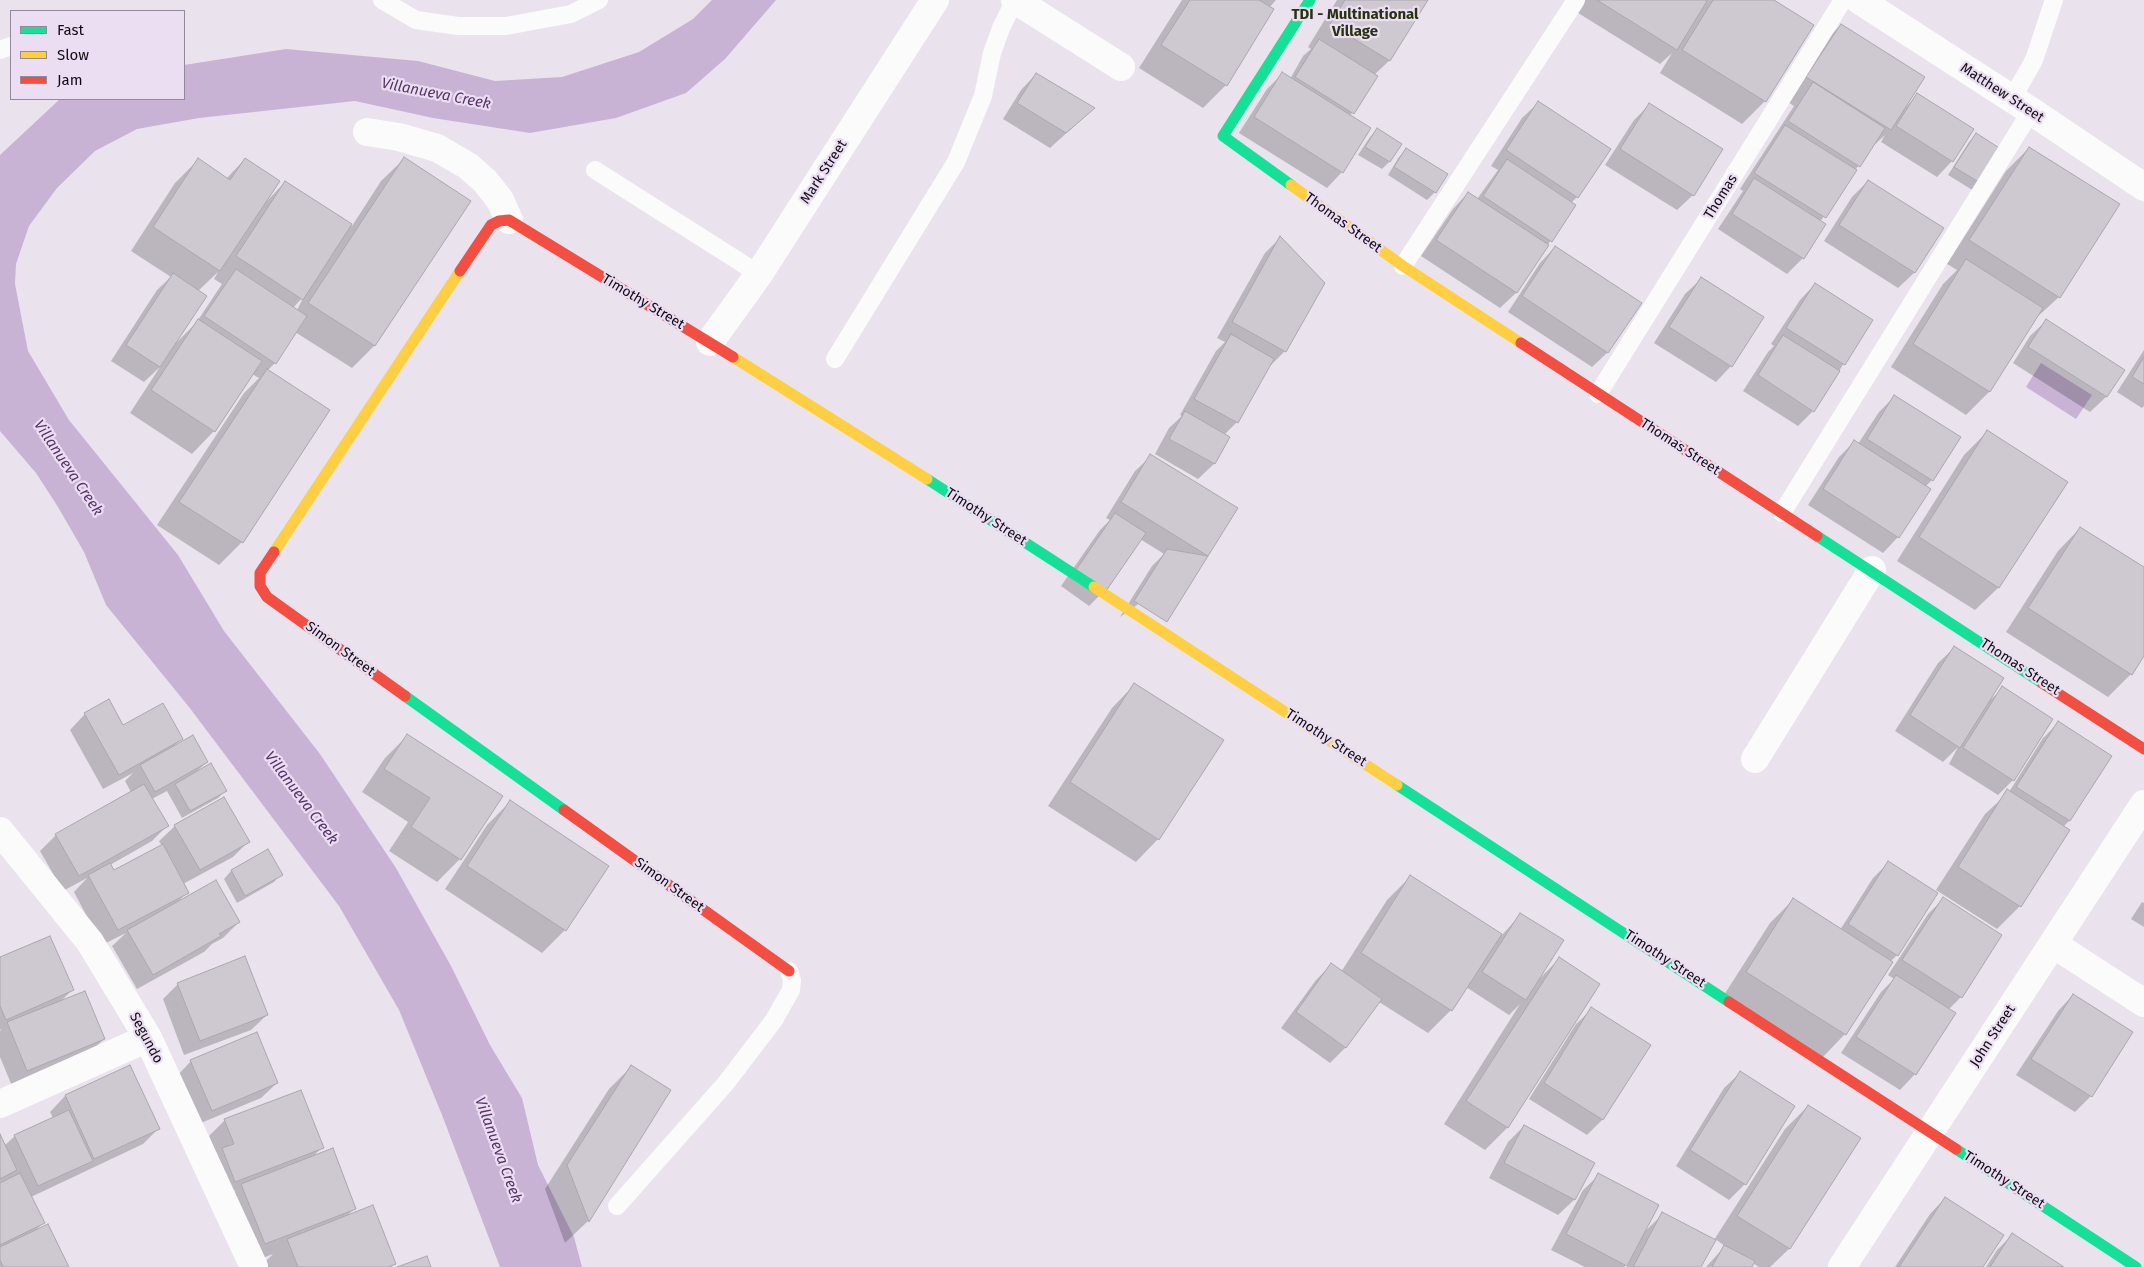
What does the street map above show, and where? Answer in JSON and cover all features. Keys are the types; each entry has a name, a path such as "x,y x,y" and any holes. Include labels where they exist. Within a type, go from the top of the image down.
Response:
{"street":[{"name":"Mark Street","path":"710,342 759,274 934,0"},
{"path":"1015,0 1121,67"},
{"name":"Thomas Street","path":"1310,0 1223,136 1403,266 2144,749"},
{"name":"Matthew Street","path":"1859,0 2022,105 2144,187"},
{"path":"367,132 399,136 437,148 468,166 485,181 500,200 509,220"},
{"name":"Timothy Street","path":"509,220 890,454 2136,1267"},
{"name":"Simon Street","path":"509,220 499,221 490,225 260,573 260,586 268,597 789,971"},
{"path":"1754,759 1872,570"},
{"name":"John Street","path":"1842,1267 2144,804"},
{"name":"Segundo","path":"0,831 90,942 148,1038 254,1267"},
{"path":"2053,944 2144,1004"},
{"path":"0,1104 148,1038"}],"lane":[{"path":"382,0 416,20 458,26 506,26 571,14 599,0"},
{"path":"835,359 956,162 983,96 992,53 1001,28 1015,0"},
{"path":"1403,266 1576,0"},
{"name":"Thomas","path":"1598,394 1843,0"},
{"path":"1782,513 2022,105 2034,60 2054,0"},
{"path":"595,170 759,274"},
{"path":"617,1206 726,1084 774,1020 791,990 792,980 789,971"}],"water":[{"name":"Villanueva Creek","path":"712,0 776,0 725,59 686,93 616,118 530,133 433,118 355,101 199,118 137,129 95,151 57,188 29,226 16,264 15,284 28,351 69,420 178,555 224,631 320,754 396,868 451,966 490,1045 522,1098 538,1165 574,1237 582,1267 500,1267 442,1115 399,1010 339,906 189,707 106,605 84,552 58,507 36,473 0,431 0,155 59,100 185,100 185,65 286,49 418,61 495,81 562,77 639,52 693,19"},
{"path":"2041,363 2092,395 2076,419 2026,387"}],"building":[{"path":"1190,0 1259,0 1274,9 1227,86 1161,45"},
{"path":"1345,0 1428,0 1390,61 1330,24"},
{"path":"1597,0 1705,0 1707,1 1677,50"},
{"path":"1713,0 1774,0 1814,25 1766,102 1682,50"},
{"path":"1841,24 1925,77 1891,130 1806,77"},
{"path":"1319,39 1378,76 1354,114 1295,77"},
{"path":"1282,72 1371,128 1343,173 1254,117"},
{"path":"1036,73 1095,108 1066,133 1017,103"},
{"path":"1813,82 1885,128 1860,167 1788,121"},
{"path":"1917,93 1974,129 1953,162 1896,126"},
{"path":"1538,101 1611,149 1578,198 1506,150"},
{"path":"1649,103 1723,149 1694,196 1620,149"},
{"path":"1785,125 1857,170 1826,218 1754,173"},
{"path":"1377,128 1402,144 1390,162 1365,147"},
{"path":"1976,133 2004,151 1982,184 1954,167"},
{"path":"2029,147 2120,204 2060,298 1969,240"},
{"path":"1406,148 1448,174 1436,193 1394,167"},
{"path":"404,157 471,201 375,346 308,303"},
{"path":"198,158 230,180 245,158 280,181 220,271 153,227"},
{"path":"1507,159 1576,205 1552,242 1483,196"},
{"path":"1754,178 1826,224 1804,259 1732,214"},
{"path":"1868,180 1944,228 1915,273 1839,225"},
{"path":"285,181 352,224 303,300 236,256"},
{"path":"1468,192 1549,245 1517,293 1436,240"},
{"path":"1280,236 1325,283 1286,352 1232,322"},
{"path":"1555,246 1642,303 1608,353 1522,296"},
{"path":"1966,259 2043,308 1990,392 1913,344"},
{"path":"236,269 307,316 276,364 204,316"},
{"path":"173,273 207,296 160,367 126,345"},
{"path":"1701,277 1764,317 1732,367 1669,327"},
{"path":"1815,283 1873,320 1845,365 1786,328"},
{"path":"198,319 262,361 215,432 151,390"},
{"path":"2046,319 2125,370 2107,397 2028,347"},
{"path":"1231,334 1274,359 1238,423 1194,399"},
{"path":"1783,335 1840,371 1814,412 1758,375"},
{"path":"2144,357 2144,384 2132,377"},
{"path":"267,369 330,410 243,543 179,502"},
{"path":"1894,395 1961,437 1933,481 1867,439"},
{"path":"1185,411 1230,437 1215,464 1169,439"},
{"path":"1987,430 2068,482 1999,588 1919,537"},
{"path":"1854,440 1931,489 1899,538 1823,489"},
{"path":"1150,454 1238,508 1208,556 1121,502"},
{"path":"1115,513 1146,533 1106,591 1076,570"},
{"path":"2080,527 2144,567 2144,656 2132,675 2028,608"},
{"path":"1167,549 1208,556 1167,622 1134,601"},
{"path":"1954,646 2004,678 1960,748 1910,715"},
{"path":"1134,683 1224,740 1159,840 1070,782"},
{"path":"2002,686 2053,719 2014,781 1963,748"},
{"path":"109,699 123,725 163,703 183,739 119,775 84,713"},
{"path":"2058,721 2112,756 2070,821 2016,787"},
{"path":"407,734 503,796 461,860 411,827 430,798 384,769"},
{"path":"193,735 208,762 155,792 140,765"},
{"path":"211,763 227,791 190,811 175,784"},
{"path":"144,784 169,826 79,876 55,834"},
{"path":"2007,789 2070,830 2021,907 1958,867"},
{"path":"224,797 250,842 200,870 174,825"},
{"path":"510,800 609,866 566,931 467,866"},
{"path":"163,844 189,893 118,930 88,875 110,863 114,870"},
{"path":"268,849 283,875 245,896 231,870"},
{"path":"1888,861 1938,893 1898,956 1848,924"},
{"path":"1410,875 1502,934 1452,1011 1361,953"},
{"path":"216,880 240,922 219,934 221,936 153,975 127,930"},
{"path":"1943,897 2002,935 1962,998 1902,960"},
{"path":"1793,898 1893,962 1846,1035 1746,972"},
{"path":"1520,913 1564,940 1526,1000 1482,972"},
{"path":"50,936 74,990 6,1020 0,1006 0,957"},
{"path":"245,956 268,1015 200,1041 177,983"},
{"path":"1559,957 1600,984 1508,1128 1466,1101"},
{"path":"1331,963 1382,999 1346,1048 1296,1012"},
{"path":"1896,975 1956,1013 1916,1075 1856,1037"},
{"path":"85,991 105,1039 27,1071 7,1022"},
{"path":"2073,994 2133,1032 2092,1097 2031,1059"},
{"path":"1591,1007 1651,1045 1603,1120 1544,1083"},
{"path":"257,1032 278,1083 212,1111 190,1060"},
{"path":"130,1065 160,1129 94,1159 65,1095"},
{"path":"631,1065 671,1090 589,1222 567,1165"},
{"path":"1740,1071 1795,1106 1746,1185 1690,1150"},
{"path":"301,1090 324,1148 235,1182 222,1148 234,1144 224,1119"},
{"path":"1808,1105 1861,1138 1790,1249 1737,1216"},
{"path":"69,1110 93,1161 38,1186 14,1135"},
{"path":"1524,1125 1595,1163 1575,1200 1504,1163"},
{"path":"0,1134 17,1170 0,1179"},
{"path":"333,1148 356,1209 265,1244 241,1184"},
{"path":"20,1173 45,1223 0,1245 0,1183"},
{"path":"1598,1173 1659,1205 1627,1266 1566,1234"},
{"path":"1945,1197 2004,1235 1983,1267 1899,1267"},
{"path":"373,1205 396,1264 388,1267 298,1267 287,1239"},
{"path":"1662,1212 1716,1240 1701,1267 1633,1267"},
{"path":"48,1224 69,1267 3,1267 0,1260 0,1247"},
{"path":"2012,1233 2064,1267 1990,1267"},
{"path":"1724,1245 1755,1261 1752,1267 1712,1267"},
{"path":"427,1256 431,1267 397,1267"}],"traffic: fast":[{"path":"1291,185 1223,136 1310,0"},
{"path":"927,479 1094,587"},
{"path":"1817,536 2042,683"},
{"path":"405,696 564,810"},
{"path":"1397,785 1729,1002"},
{"path":"1956,1149 2136,1267"}],"traffic: slow":[{"path":"1291,185 1403,266 1521,343"},
{"path":"274,552 460,271"},
{"path":"733,357 927,479"},
{"path":"1094,587 1397,785"}],"traffic: jam":[{"path":"460,271 491,225 499,221 509,220 733,357"},
{"path":"1521,343 1817,536"},
{"path":"274,552 260,573 260,586 267,597 405,696"},
{"path":"2042,683 2144,749"},
{"path":"564,810 789,971"},
{"path":"1729,1002 1956,1149"}],"district":[{"name":"TDI - Multinational Village","path":"1355,24"}]}
